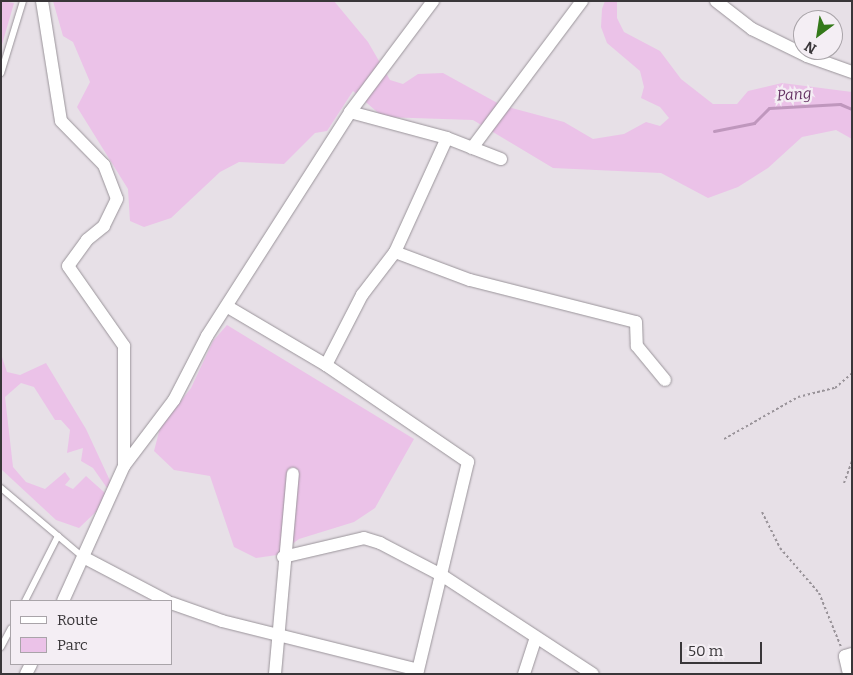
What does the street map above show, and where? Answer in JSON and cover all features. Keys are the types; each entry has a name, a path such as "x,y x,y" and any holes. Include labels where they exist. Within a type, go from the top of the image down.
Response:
{"street":[{"path":"42,1 61,121 104,165 117,199 104,226 87,240 68,266 124,346 124,466"},
{"path":"64,600 85,558 124,466 174,400 228,307 350,112 433,1"},
{"path":"472,148 582,1"},
{"path":"716,1 752,29 807,56 852,72"},
{"path":"350,112 447,138 501,159"},
{"path":"326,365 362,295 394,252 447,138"},
{"path":"394,252 470,280 636,322 637,346 665,380"},
{"path":"172,603 417,672 443,576 468,462 326,365 228,307"},
{"path":"275,674 280,635 283,557 293,474"},
{"path":"283,557 364,538 443,576 593,674"},
{"path":"85,558 166,600"},
{"path":"524,674 536,638"},
{"path":"848,655 849,674"}],"lane":[{"path":"1,73 23,1"},
{"path":"1,488 85,558"},
{"path":"26,600 58,536"},
{"path":"1,648 10,630"}],"path":[{"path":"724,439 798,397 835,388 852,373"},
{"path":"844,483 852,461"},
{"path":"762,512 780,548 819,593 848,655"}],"green space":[{"path":"1,1 14,3 1,48"},
{"path":"53,1 334,1 368,42 390,80 403,84 418,74 443,73 501,105 564,122 593,139 624,134 646,122 660,126 669,118 660,107 641,98 644,87 640,71 607,43 601,27 602,9 605,1 617,1 617,18 624,32 660,51 681,79 713,104 737,104 748,91 782,83 852,92 852,139 836,130 802,137 768,168 738,187 708,198 661,173 553,168 473,120 383,117 353,91 327,131 315,133 284,164 239,162 220,172 171,218 144,227 130,221 128,189 77,107 90,82 73,42 63,36"},
{"path":"227,325 414,439 375,508 354,522 299,539 277,555 256,558 234,547 210,476 174,470 154,451 160,428 191,388 213,341"},
{"path":"1,354 7,372 20,375 46,363 86,429 112,485 107,488 93,468 81,461 83,448 67,453 70,430 61,420 55,420 34,387 21,383 5,397 13,467 26,482 45,489 65,472 70,479 65,485 73,489 86,476 105,493 101,507 79,528 56,520 1,469"}],"waterway":[{"name":"Pang","path":"714,131 754,123 769,108 840,104 852,109"}]}
